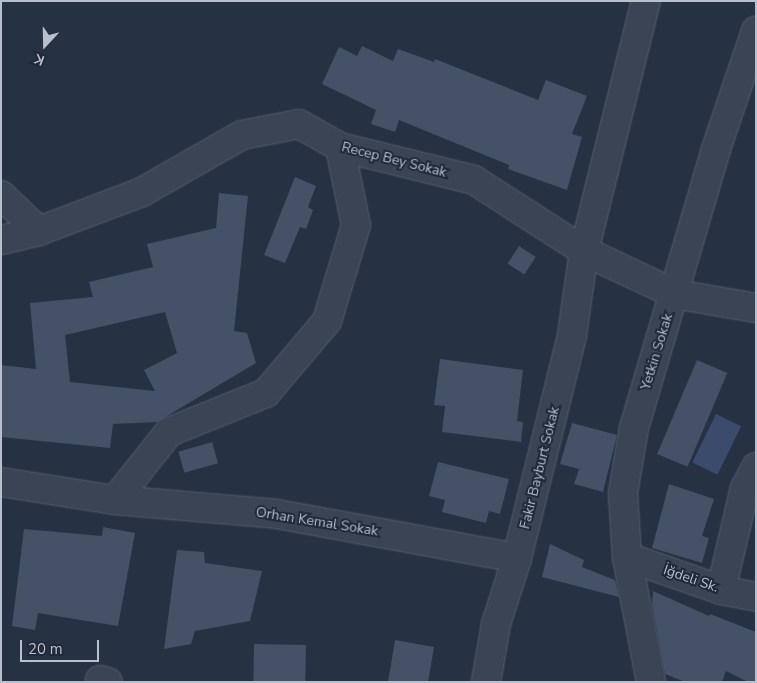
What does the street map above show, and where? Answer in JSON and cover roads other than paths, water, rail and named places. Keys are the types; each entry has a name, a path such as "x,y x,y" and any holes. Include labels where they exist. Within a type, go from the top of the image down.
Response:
{"street":[{"name":"Fakir Bayburt Sokak","path":"486,682 496,624 517,558 572,335 584,251 646,1"},
{"name":"Yetkin Sokak","path":"651,682 627,557 623,493 634,428 675,294 715,152 755,36"},
{"name":"Recep Bey Sokak","path":"1,240 39,231 142,192 242,135 299,124 340,147 474,180 584,251 675,294 756,308"},
{"path":"115,500 169,432 266,393 327,321 356,225 340,147"},
{"path":"1,195 39,231"},
{"path":"721,590 745,488 756,467"},
{"name":"Orhan Kemal Sokak","path":"1,482 115,500 277,514 517,558"},
{"name":"İğdeli Sk.","path":"627,557 721,590 756,597"}],"water":[{"path":"716,414 741,426 717,475 692,463"}]}
